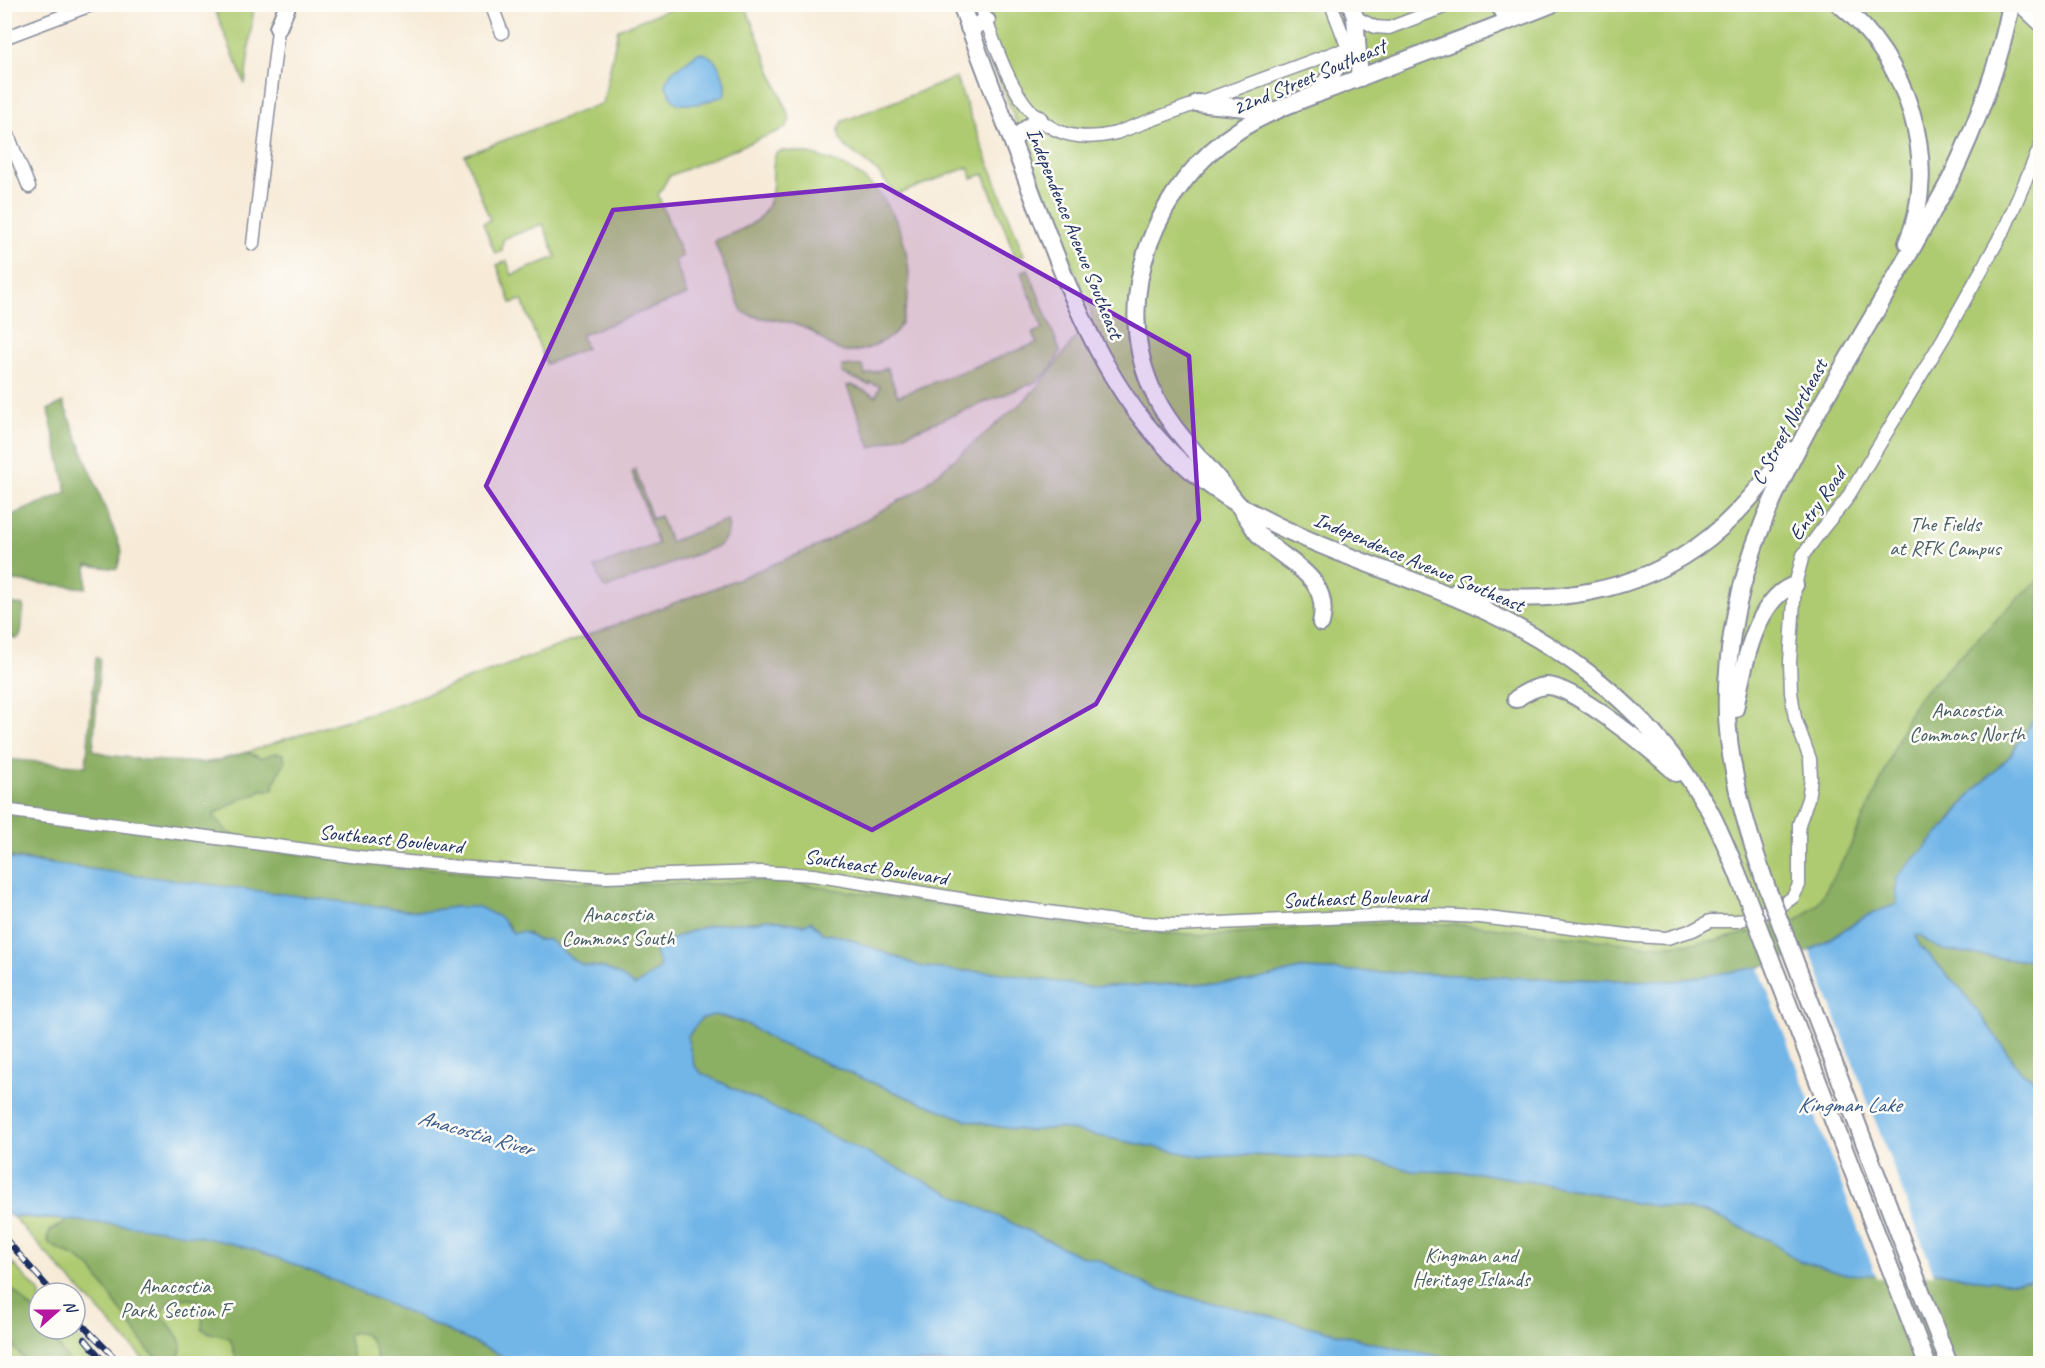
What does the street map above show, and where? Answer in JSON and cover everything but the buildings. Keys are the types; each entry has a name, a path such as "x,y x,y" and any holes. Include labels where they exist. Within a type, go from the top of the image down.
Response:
{"main road":[{"path":"278,28 288,4"},
{"name":"Independence Avenue Southeast","path":"961,4 1074,302 1104,363 1146,424 1184,454 1238,503 1305,540 1481,608 1529,632 1603,683 1670,751 1710,813 1729,851 1927,1364"},
{"path":"1498,4 1509,20"},
{"name":"22nd Street Southeast","path":"1140,347 1138,304 1142,267 1151,237 1166,206 1188,173 1212,149 1243,128 1276,111 1552,4"},
{"path":"1839,4 1868,32 1898,77 1913,117 1920,170 1919,189 1908,248"},
{"path":"1908,248 1950,180 1973,128 2013,8"},
{"path":"1353,11 1353,45 1360,78"},
{"path":"969,28 987,21"},
{"path":"1317,94 1353,45"},
{"path":"1197,103 1276,111"},
{"path":"1012,140 1039,119"},
{"name":"C Street Northeast","path":"1908,248 1895,278 1818,411 1778,486 1757,535 1743,579 1733,626 1728,672 1727,717 1732,758 1742,806 1767,888 1949,1364"},
{"name":"Independence Avenue Southeast","path":"1140,347 1147,377 1184,454"},
{"path":"1424,585 1492,597 1540,598 1584,594 1641,577 1689,552 1732,517 1759,488 1818,411"},
{"path":"1238,503 1261,537 1307,574 1316,586 1324,608 1321,624"},
{"path":"1732,758 1734,710 1753,638 1768,606 1777,595 1796,585"},
{"path":"1516,699 1546,686 1561,689 1611,719 1654,753 1681,777 1710,813"}],"street":[{"path":"4,38 94,4"},
{"path":"253,244 280,4"},
{"path":"491,4 502,33"},
{"name":"Independence Avenue Southeast","path":"980,4 1015,92 1039,119"},
{"path":"1331,4 1353,45"},
{"name":"22nd Street Southeast","path":"1353,11 1371,26 1384,28 1394,27 1452,4"},
{"path":"2013,8 2040,25"},
{"name":"22nd Street Southeast","path":"1039,119 1052,128 1069,134 1098,137 1116,133 1353,45"},
{"path":"4,125 29,187"},
{"name":"Entry Road","path":"1738,921 1781,906 1793,897 1799,885 1799,824 1808,799 1811,778 1810,759 1795,718 1790,662 1796,585 1803,555 1846,500 1973,287 2005,228 2040,147"},
{"name":"Southeast Boulevard","path":"4,810 458,867 606,877 761,872 813,875 997,905 1143,924 1175,925 1414,914 1480,917 1667,938 1693,930 1710,921 1738,921"}],"highlighted area":[{"path":"882,185 1189,356 1199,520 1096,704 872,830 640,715 486,486 613,210"}],"green space":[{"path":"213,5 254,5 245,84"},
{"path":"680,5 745,5 790,119 786,128 669,176 658,195 682,256 675,261 687,295 581,335 586,348 546,364 522,300 511,303 497,265 507,261 512,275 556,257 543,224 503,239 502,251 495,253 483,223 490,220 465,155 603,103 618,29"},
{"path":"970,5 2040,5 2040,792 1810,951 1759,968 1300,969 1209,982 1155,986 1115,985 321,900 124,876 132,772 183,767 234,757 390,707 720,586 818,546 917,491 1026,399 1053,368 1092,315"},
{"path":"956,78 1024,255 1016,258 984,174 972,178 968,167 896,195 878,172 846,147 840,139 839,129 843,121"},
{"path":"782,151 817,156 851,170 870,184 890,210 903,241 909,274 906,306 901,322 890,338 865,349 842,351 803,327 742,311 715,243 716,240 748,226 763,214 771,194 776,153"},
{"path":"1028,269 1060,351 1050,370 1033,383 871,448 847,386 851,385 876,396 880,386 870,383 869,385 842,373 842,366 863,366 865,375 887,368 898,396 1037,343 1033,333 1043,329 1021,272"},
{"path":"63,402 122,551 117,569 87,565 86,588 5,580 5,518 67,492 48,410"},
{"path":"635,469 652,519 660,516 670,542 727,520 728,531 724,541 718,546 606,588 595,567 658,544 632,472"},
{"name":"Anacostia Commons South","path":"2040,580 2040,710 2009,757 1971,794 1895,888 1897,904 1866,916 1810,951 1761,967 1674,981 1300,969 1248,982 1088,987 995,972 922,967 844,937 822,933 817,927 767,919 758,922 717,924 693,930 655,947 661,968 635,986 618,974 604,968 583,965 549,940 537,940 527,933 513,933 507,924 454,907 429,911 406,910 156,879 5,856 4,759 86,766 96,657 100,659 93,750 107,755 147,760 210,763 247,752 261,758 275,753 283,754 285,761 273,790 260,790 257,794 243,798 213,815 229,833 281,852 522,879 603,883 717,884 773,878 1122,932 1213,935 1333,925 1394,923 1490,927 1641,945 1715,941 1795,921 1817,905 1847,853 1883,776 1906,719 1918,698 2020,596"},
{"path":"4,603 24,605 21,634 17,639 5,634"},
{"path":"1920,935 1944,950 2014,960 2040,959 2040,1083 2021,1071 1964,993 1919,946 1916,936"},
{"name":"Kingman and Heritage Islands","path":"714,1015 747,1024 776,1042 907,1097 967,1120 994,1126 1028,1131 1059,1128 1203,1157 1246,1155 1360,1159 1383,1162 1412,1171 1473,1172 1595,1193 1634,1203 1706,1212 1769,1240 1797,1260 1932,1271 1986,1281 2040,1280 2040,1363 1475,1364 1385,1346 1187,1297 1151,1287 1096,1259 1080,1256 701,1073 694,1065 687,1037 701,1019"},
{"name":"Anacostia Park, Section F","path":"12,1216 122,1224 178,1233 316,1273 417,1316 518,1363 147,1363 87,1298 87,1281 72,1281"},
{"name":"Anacostia Park, Section F","path":"69,1220 188,1234 258,1251 412,1314 518,1363 378,1363 368,1337 364,1334 351,1333 348,1335 354,1363 334,1363 331,1358 323,1361 311,1360 307,1363 234,1363 236,1358 230,1338 202,1329 203,1312 199,1301 181,1298 168,1303 162,1314 180,1341 180,1353 177,1360 160,1360 148,1350 91,1268 76,1257 50,1245 47,1237 51,1230"},
{"path":"4,1254 29,1281 27,1281 27,1341 81,1341 100,1363 5,1363"},
{"path":"5,1282 27,1304 27,1341 54,1341 71,1363 27,1363 11,1342 11,1325 5,1317"}],"water":[{"path":"698,53 710,57 720,68 725,82 724,96 698,104 679,104 673,100 666,81 672,72"},
{"path":"2040,710 2040,959 2014,960 1944,950 1920,935 1916,936 1920,946 1964,993 2021,1071 2040,1083 2040,1280 1986,1281 1932,1271 1876,1275 1843,1274 1797,1260 1769,1240 1706,1212 1634,1203 1595,1193 1473,1172 1412,1171 1383,1162 1360,1159 1246,1155 1203,1157 1059,1128 1028,1131 994,1126 967,1120 907,1097 776,1042 747,1024 714,1015 701,1019 687,1037 694,1065 701,1073 1080,1256 1096,1259 1151,1287 1187,1297 1385,1346 1475,1363 518,1363 344,1285 252,1249 169,1231 117,1224 12,1216 5,1211 5,858 406,910 429,911 454,907 479,907 501,918 513,933 523,932 537,940 549,940 583,965 604,968 618,974 635,986 661,968 655,947 693,930 717,924 758,922 767,919 803,925 811,921 822,933 844,937 922,967 995,972 1088,987 1248,982 1300,969 1674,981 1761,967 1810,951 1866,916 1897,904 1897,877 1947,825 1971,794 2009,757"}],"pier":[{"path":"1810,951 1934,1274 1877,1278 1759,968"}],"railway":[{"path":"4,1237 42,1281"},
{"path":"87,1329 121,1364"},
{"path":"87,1341 106,1364"}],"park label":[{"name":"The Fields at RFK Campus","path":"1945,536"},
{"name":"Anacostia Commons North","path":"1967,722"}],"water label":[{"name":"Kingman Lake","path":"1849,1104"},
{"name":"Anacostia River","path":"476,1132"}]}
